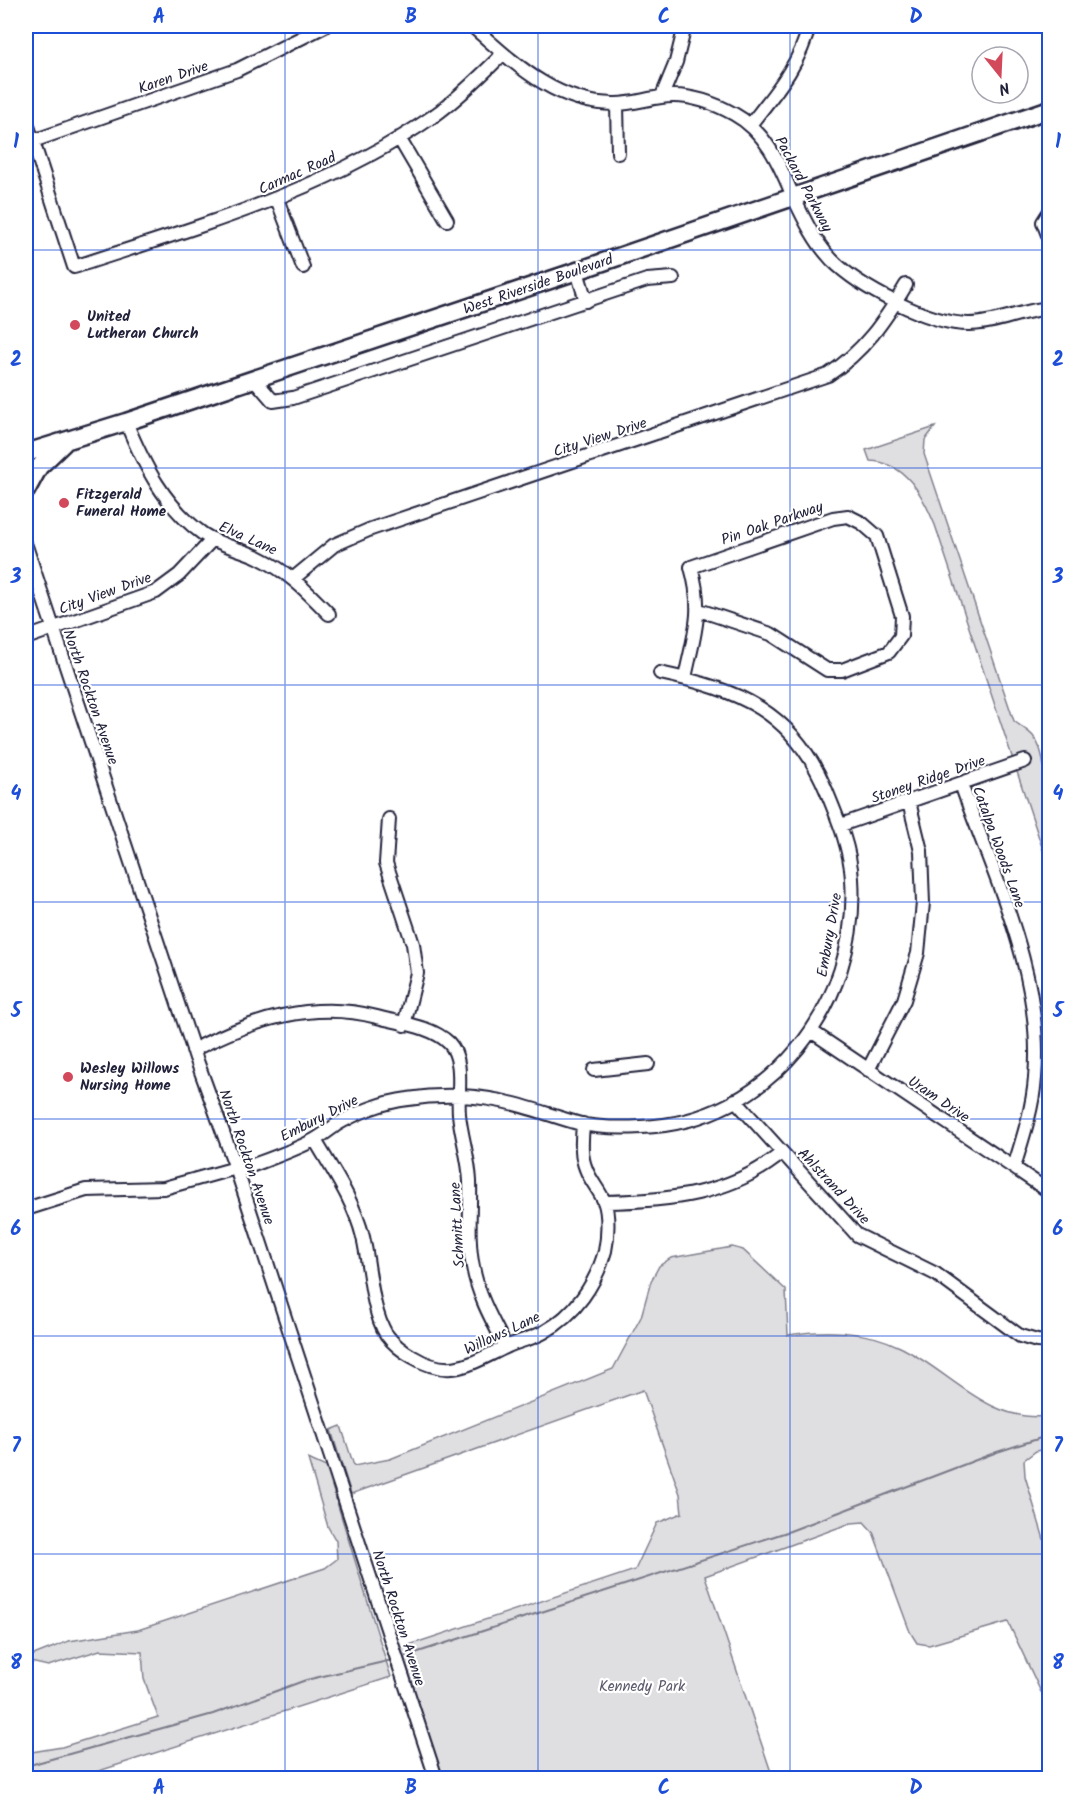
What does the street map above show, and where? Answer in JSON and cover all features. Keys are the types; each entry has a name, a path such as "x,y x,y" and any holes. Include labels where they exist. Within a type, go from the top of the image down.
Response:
{"main road":[{"name":"West Riverside Boulevard","path":"26,453 126,422 577,271 1050,109"},
{"path":"26,439 67,440"},
{"path":"26,491 39,466 67,440"}],"street":[{"name":"Karen Drive","path":"29,143 237,70 325,26"},
{"name":"Packard Parkway","path":"472,26 503,54 555,90 579,99 617,104 662,96 682,96 721,107 750,125 772,152 808,227 831,258 846,273 927,318 961,324 980,323 1035,309 1050,309"},
{"path":"662,96 676,62 685,26"},
{"path":"750,125 790,73 800,55 809,26"},
{"name":"Carmac Road","path":"29,143 74,267 277,199 351,165 399,138 464,92 503,54"},
{"path":"617,104 618,153"},
{"path":"26,120 29,143"},
{"path":"399,138 447,220"},
{"path":"277,199 303,267"},
{"path":"1046,217 1050,240"},
{"path":"577,271 586,301"},
{"path":"254,379 269,399 278,401 647,280 673,278"},
{"name":"City View Drive","path":"294,578 334,545 371,529 828,375 860,351 879,330 906,285"},
{"name":"Elva Lane","path":"126,422 162,493 178,511 213,539 259,557 294,578 329,614"},
{"name":"Pin Oak Parkway","path":"848,516 862,523 877,536 902,616 901,636 889,652 842,670 827,670 771,634 699,610 698,593 691,567 833,518 848,516"},
{"name":"City View Drive","path":"26,638 156,592 179,575 213,539"},
{"name":"North Rockton Avenue","path":"26,546 236,1169 436,1779"},
{"path":"685,678 699,610"},
{"name":"Embury Drive","path":"26,1209 87,1190 164,1188 236,1169 315,1140 338,1124 369,1109 407,1099 459,1096 501,1101 583,1124 632,1127 670,1124 723,1108 748,1094 776,1072 799,1049 811,1032 829,1004 837,981 849,923 852,879 841,825 810,757 789,729 760,706 738,694 660,673"},
{"name":"Stoney Ridge Drive","path":"841,825 1025,762"},
{"name":"Catalpa Woods Lane","path":"961,784 1014,934 1034,1003 1035,1079 1014,1167"},
{"path":"868,1070 904,1000 918,953 923,903 921,851 909,802"},
{"path":"194,1050 232,1030 307,1010 351,1010 404,1025 417,973 413,944 386,863 389,819"},
{"name":"Schmitt Lane","path":"404,1025 435,1033 450,1044 456,1057 459,1112 470,1179 469,1230 473,1268 477,1287 506,1347"},
{"name":"Uram Drive","path":"811,1032 1050,1192"},
{"path":"594,1070 648,1064"},
{"name":"Ahlstrand Drive","path":"735,1100 857,1235 936,1274 1020,1336 1050,1342"},
{"name":"Willows Lane","path":"315,1140 351,1202 363,1236 379,1319 396,1347 436,1369 472,1365 506,1347 545,1331 568,1315 592,1287 605,1249 607,1230 604,1202 585,1168 581,1151 583,1124"},
{"path":"604,1202 682,1198 721,1187 765,1167 782,1153"}],"green space":[{"path":"935,427 925,440 924,454 1014,721 1033,736 1042,755 1044,824 1049,828 1049,868 935,525 912,482 894,467 870,461 866,450"},
{"name":"Kennedy Park","path":"732,1247 743,1250 786,1290 788,1335 845,1332 887,1341 918,1357 988,1404 1007,1412 1027,1416 1049,1416 1049,1448 1036,1451 1024,1460 1025,1476 1049,1556 1049,1698 1041,1692 1008,1622 929,1645 917,1643 910,1632 873,1532 864,1522 851,1523 705,1576 773,1778 442,1778 400,1648 635,1570 657,1523 682,1513 680,1494 643,1390 351,1494 331,1430 341,1426 354,1466 390,1459 613,1369 641,1317 651,1281 659,1266 671,1258"},
{"path":"308,1459 326,1467 391,1677 77,1778 26,1778 26,1753 62,1747 158,1717 144,1679 142,1652 100,1650 48,1666 26,1661 26,1658 69,1641 138,1630 325,1568 337,1559 336,1541 328,1527"}],"waterway":[{"path":"406,1656 790,1531 997,1452 1050,1435"},
{"path":"26,1766 213,1714 306,1680 392,1660"}],"place":[{"name":"United Lutheran Church","path":"75,325"},
{"name":"Fitzgerald Funeral Home","path":"64,503"},
{"name":"Wesley Willows Nursing Home","path":"68,1077"}]}
